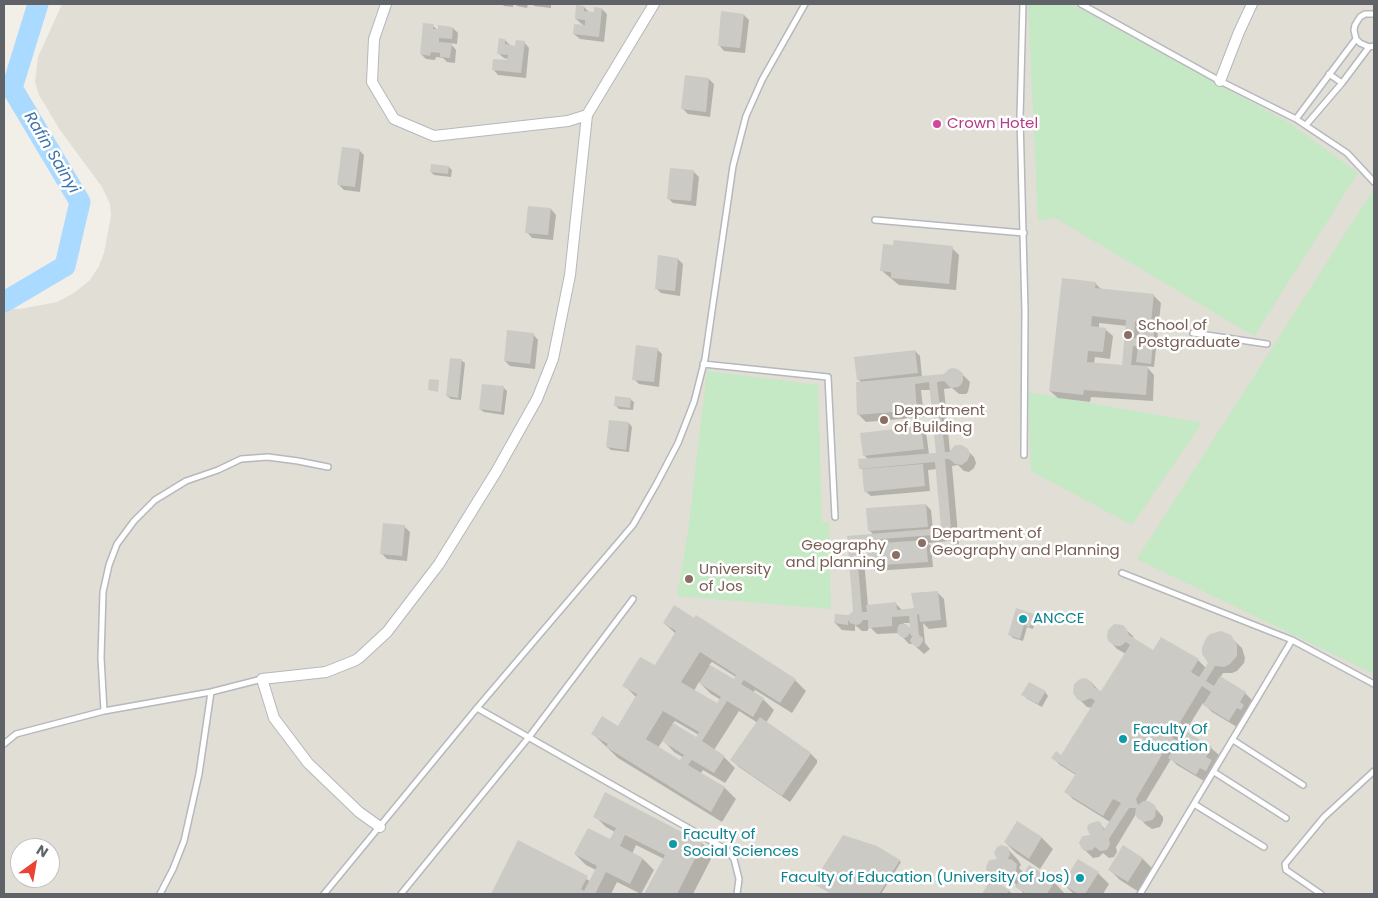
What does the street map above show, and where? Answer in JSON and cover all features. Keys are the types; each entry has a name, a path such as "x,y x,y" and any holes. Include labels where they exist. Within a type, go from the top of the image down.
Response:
{"street":[{"path":"386,4 374,39 372,82 394,119 434,136 568,122 587,115"},
{"path":"380,827 359,812 308,763 274,718 262,679 326,672 356,660 387,632 439,564 496,472 537,399 553,359 570,275 587,115 654,4"},
{"path":"1220,81 1252,4"}],"lane":[{"path":"324,894 477,708 633,525 678,443 694,402 705,358 733,166 746,116 762,80 806,4"},
{"path":"1022,4 1020,117 1024,233 1024,454"},
{"path":"1081,4 1220,81 1296,118 1346,153 1374,182"},
{"path":"1372,46 1364,46 1356,39 1354,30 1357,20 1365,14 1374,14"},
{"path":"1296,118 1356,39"},
{"path":"1306,125 1372,46"},
{"path":"1329,74 1342,83"},
{"path":"875,220 1024,233"},
{"path":"1193,333 1267,344"},
{"path":"702,364 828,377 835,516"},
{"path":"104,711 101,658 103,592 109,565 117,544 134,521 155,500 186,480 218,470 241,459 268,457 298,460 328,467"},
{"path":"1122,574 1292,640 1374,684"},
{"path":"402,894 528,737 633,599"},
{"path":"1140,894 1292,640"},
{"path":"4,744 16,734 104,711 211,692 262,679"},
{"path":"160,894 173,869 184,841 199,774 211,692"},
{"path":"477,708 727,850 734,859 739,879 738,894"},
{"path":"1233,740 1303,784"},
{"path":"1320,894 1286,870 1285,864 1324,817 1374,771"},
{"path":"1214,772 1286,818"},
{"path":"1194,804 1264,847"}],"shaded area":[{"name":"University of Jos","path":"62,4 1374,4 1374,894 4,894 4,309 20,309 57,302 74,293 90,280 99,266 104,253 111,216 110,204 102,187 60,130 39,95 35,82 38,57"}],"green space":[{"path":"1028,4 1071,4 1291,124 1358,173 1254,336 1055,218 1038,221"},
{"path":"1373,190 1374,193 1374,674 1137,559"},
{"path":"707,371 818,385 822,522 829,522 831,609 677,596 688,531"},
{"path":"1028,392 1202,423 1132,525 1031,471"}],"building":[{"path":"576,5 584,6 584,11 594,12 594,7 602,8 599,37 573,34 574,24 585,25 585,20 575,19"},
{"path":"721,11 744,14 740,48 718,46"},
{"path":"423,23 434,24 433,29 438,29 438,25 453,27 452,39 439,38 439,42 452,43 450,58 440,57 440,53 431,52 430,56 420,54"},
{"path":"499,38 505,39 505,44 515,46 516,40 525,41 521,73 492,70 493,59 507,60 508,55 497,54"},
{"path":"685,75 709,78 706,112 681,109"},
{"path":"342,147 360,149 355,187 337,185"},
{"path":"431,164 449,166 448,174 430,172"},
{"path":"670,168 694,170 691,201 667,199"},
{"path":"528,206 551,208 548,235 525,233"},
{"path":"894,240 953,246 949,284 891,278 891,272 880,271 883,244 893,245"},
{"path":"658,255 678,258 675,291 655,289"},
{"path":"1062,278 1096,282 1095,288 1154,294 1151,322 1135,321 1134,338 1138,339 1140,322 1155,324 1151,364 1136,362 1138,347 1133,346 1131,365 1148,366 1146,395 1084,390 1083,395 1049,391","holes":["1092,316 1126,320 1122,365 1087,362 1088,351 1103,352 1106,328 1091,326"]},
{"path":"507,330 534,333 530,364 504,361"},
{"path":"636,345 658,348 654,382 632,380"},
{"path":"915,350 918,373 857,380 854,357"},
{"path":"450,358 462,359 458,398 446,396"},
{"path":"949,369 957,369 963,373 963,381 958,387 951,388 944,381 937,382 945,452 949,452 955,445 962,445 968,449 970,455 962,465 945,459 952,540 947,540 947,534 856,541 862,612 867,612 866,605 896,602 897,610 914,608 911,593 938,591 941,620 920,622 919,614 917,615 919,635 923,638 919,647 911,643 910,640 913,635 911,636 910,633 904,638 897,633 900,624 906,624 910,628 909,616 892,617 892,626 868,628 868,620 863,620 860,624 856,625 848,620 848,625 834,623 835,614 849,615 853,611 847,536 941,528 935,462 859,469 858,459 936,453 929,382 915,384 917,410 857,415 856,382 944,374"},
{"path":"429,379 439,380 438,392 428,390"},
{"path":"482,384 504,386 501,412 479,409"},
{"path":"615,396 631,398 630,408 614,406"},
{"path":"609,420 629,422 626,450 606,447"},
{"path":"921,426 924,449 863,456 860,433"},
{"path":"923,464 925,486 864,492 862,469"},
{"path":"926,504 928,527 868,531 866,508"},
{"path":"383,523 405,525 402,556 380,554"},
{"path":"926,540 928,562 868,566 867,544"},
{"path":"674,605 694,618 696,615 796,679 780,703 744,680 741,684 764,698 753,717 727,701 702,741 725,756 714,773 692,760 688,765 725,787 711,812 606,747 608,744 591,734 602,716 618,726 637,694 622,686 640,657 655,665 676,631 663,623","holes":["700,652 736,675 734,679 710,665 699,683 721,697 717,703 681,682","663,711 699,732 696,737 673,723 662,741 684,755 680,760 646,739"]},
{"name":"ANCCE","path":"1016,608 1034,614 1030,627 1024,625 1020,639 1008,635"},
{"name":"Faculty Of Education","path":"1114,624 1123,625 1129,635 1153,650 1161,637 1199,659 1191,672 1199,677 1208,663 1202,654 1206,638 1210,634 1221,631 1231,635 1237,645 1237,656 1230,664 1224,667 1215,666 1206,681 1214,686 1220,676 1246,692 1240,702 1244,705 1241,710 1237,708 1229,721 1203,705 1211,692 1202,686 1171,737 1179,742 1186,731 1212,747 1206,757 1212,760 1206,771 1200,768 1196,775 1168,758 1173,750 1167,746 1136,799 1138,805 1143,801 1148,801 1155,805 1155,817 1144,822 1137,818 1135,814 1136,808 1129,808 1109,839 1110,844 1107,850 1100,851 1095,847 1092,850 1085,851 1079,843 1082,836 1090,835 1087,829 1088,825 1098,821 1104,830 1121,803 1113,799 1103,816 1064,792 1076,774 1051,758 1056,751 1061,755 1095,701 1091,698 1083,701 1078,700 1073,693 1074,684 1080,679 1085,678 1092,682 1095,689 1101,691 1130,645 1126,642 1121,646 1116,646 1109,642 1107,638 1108,630"},
{"path":"1029,682 1046,691 1038,704 1021,695"},
{"path":"760,717 810,752 810,755 782,796 730,760"},
{"name":"Faculty of Social Sciences","path":"605,792 703,843 677,894 644,894 665,855 625,835 620,846 643,858 630,884 606,872 595,894 491,894 518,840 588,876 581,889 584,891 597,866 574,854 588,828 610,839 616,828 593,817"},
{"path":"1017,821 1042,837 1029,859 1004,842"},
{"path":"843,835 877,846 900,860 879,894 831,894 813,883"},
{"path":"1001,845 1008,847 1010,854 1008,859 1017,864 1016,871 1010,876 1001,871 999,874 992,875 986,870 989,860 997,859 994,853 997,847"},
{"path":"1123,845 1143,858 1128,882 1108,870"},
{"name":"Faculty of Education (University of Jos)","path":"1078,859 1099,872 1085,894 1078,894 1062,884"},
{"path":"1029,865 1055,881 1047,894 1027,894 1015,887"},
{"path":"991,879 1010,890 1007,894 982,894"}],"waterway":[{"name":"Rafin Sainyi","path":"4,302 65,266 80,202 12,88 38,4"}],"place":[{"name":"Crown Hotel","path":"937,124"},
{"name":"School of Postgraduate","path":"1128,335"},
{"name":"Department of Building","path":"884,420"},
{"name":"Department of Geography and Planning","path":"922,543"},
{"name":"Geography and planning","path":"896,555"},
{"name":"University of Jos","path":"689,579"},
{"name":"ANCCE","path":"1023,619"},
{"name":"Faculty Of Education","path":"1123,739"},
{"name":"Faculty of Social Sciences","path":"673,844"},
{"name":"Faculty of Education (University of Jos)","path":"1080,878"}]}
